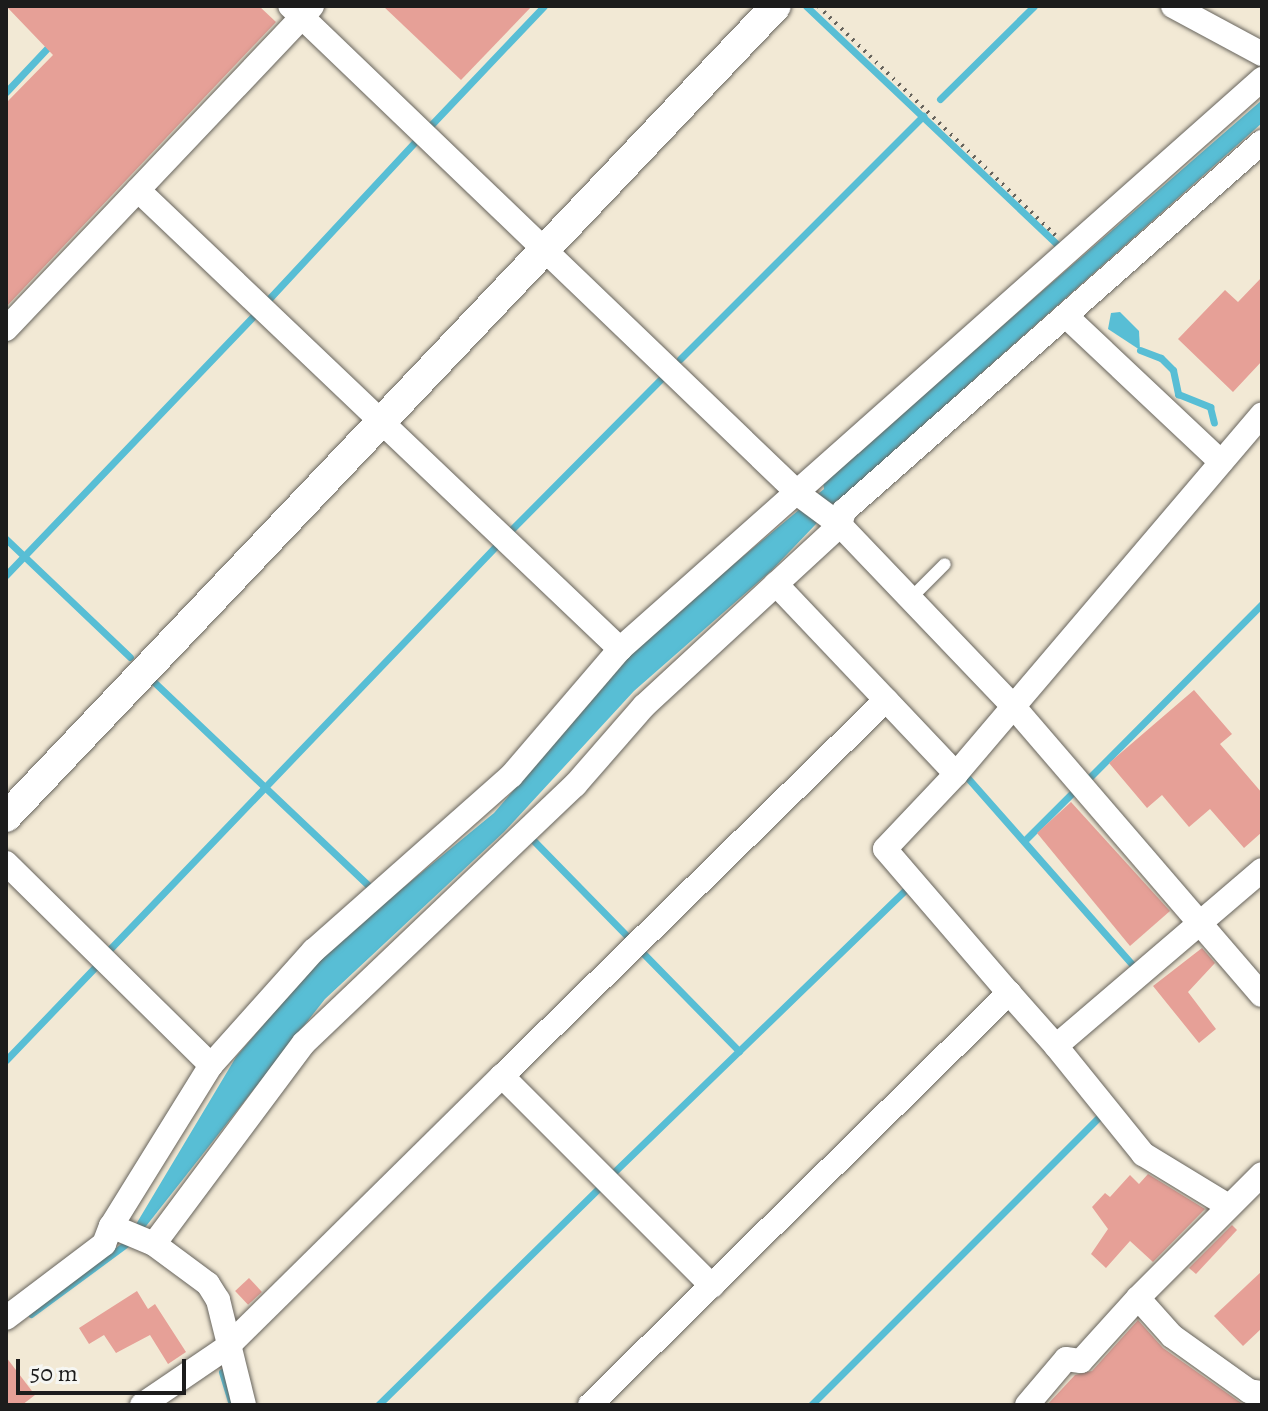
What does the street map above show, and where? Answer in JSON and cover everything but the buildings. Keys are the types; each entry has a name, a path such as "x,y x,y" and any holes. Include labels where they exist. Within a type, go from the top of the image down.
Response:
{"street":[{"path":"6,817 776,6"},
{"path":"1173,6 1262,54"},
{"path":"6,329 138,190 301,10 544,250 798,493 835,521 1013,706 1262,995"},
{"path":"6,1318 104,1244 211,1065 314,950 511,776 620,649 1262,79"},
{"path":"148,1242 304,1043 452,907 575,785 644,706 776,584 844,511 1262,142"},
{"path":"138,190 620,649"},
{"path":"1066,316 1221,462"},
{"path":"1227,1205 1143,1154 1056,1046 885,849 956,774 1262,414"},
{"path":"776,584 956,774"},
{"path":"142,1405 226,1348 886,700"},
{"path":"6,863 211,1065"},
{"path":"1056,1046 1262,870"},
{"path":"590,1405 1009,993"},
{"path":"502,1076 712,1286"},
{"path":"1027,1405 1066,1359 1081,1361 1227,1205 1262,1174"},
{"path":"115,1228 148,1242 208,1284 218,1300 226,1348 244,1405"},
{"path":"1138,1298 1172,1336 1250,1397"}],"lane":[{"path":"910,599 945,564"}],"path":[{"path":"818,6 1070,249"}],"water":[{"path":"1262,100 1262,123 837,502 772,570 634,691 504,832 325,999 132,1244 126,1241 236,1057 325,952 494,813 643,640 824,489 823,482"},
{"path":"1120,312 1139,331 1140,350 1108,329 1111,313"}],"waterway":[{"path":"431,125 544,6"},
{"path":"806,6 1057,244"},
{"path":"940,99 1034,6"},
{"path":"6,92 51,44"},
{"path":"680,359 923,116"},
{"path":"267,301 414,143"},
{"path":"6,575 256,313"},
{"path":"1140,350 1161,358 1173,370 1178,394 1210,407 1214,423"},
{"path":"508,533 662,378"},
{"path":"6,539 130,657"},
{"path":"108,951 496,546"},
{"path":"1090,777 1262,604"},
{"path":"154,682 370,887"},
{"path":"966,776 1136,969"},
{"path":"1024,841 1072,793"},
{"path":"534,841 630,939"},
{"path":"612,1174 909,886"},
{"path":"639,949 739,1051"},
{"path":"6,1060 98,964"},
{"path":"811,1405 1101,1115"},
{"path":"378,1405 602,1185"},
{"path":"31,1314 130,1241"},
{"path":"222,1372 232,1405"}]}
